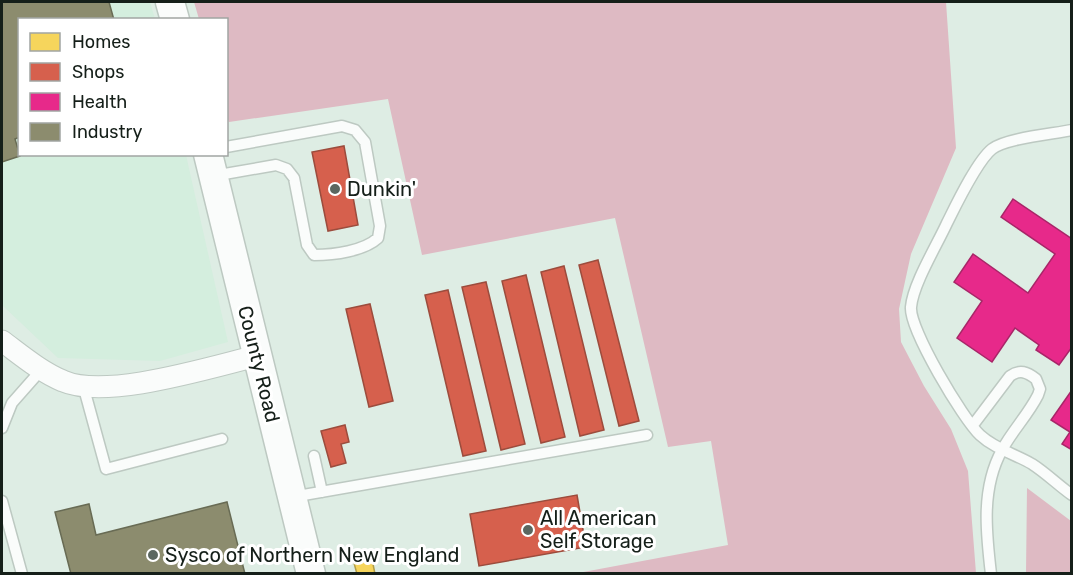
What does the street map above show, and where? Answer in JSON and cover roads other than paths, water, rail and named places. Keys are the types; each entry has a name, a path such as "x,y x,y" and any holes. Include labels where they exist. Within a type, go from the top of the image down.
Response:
{"main road":[{"path":"170,2 174,18"},
{"name":"County Road","path":"210,165 311,573"}],"street":[{"path":"2,341 65,382 95,387 124,385 257,356"}],"lane":[{"path":"210,165 276,165 287,169 294,178 307,245 314,255 370,246 378,238 380,226 365,142 355,130 342,126 228,147"},
{"path":"1071,130 1003,144 992,149 984,158 956,205 916,289 911,309 927,351 980,434 1002,450 1031,464 1071,495"},
{"path":"2,428 12,403 42,369"},
{"path":"973,425 1010,376 1016,372 1023,372 1036,379 1040,389 1038,395 1002,450 990,484 985,525 991,573"},
{"path":"83,385 106,469 222,439"},
{"path":"292,497 647,435"},
{"path":"314,456 322,492"},
{"path":"2,501 22,573"}],"place":[{"name":"Dunkin'","path":"335,189"},
{"name":"All American Self Storage","path":"528,530"},
{"name":"Sysco of Northern New England","path":"153,555"}]}
